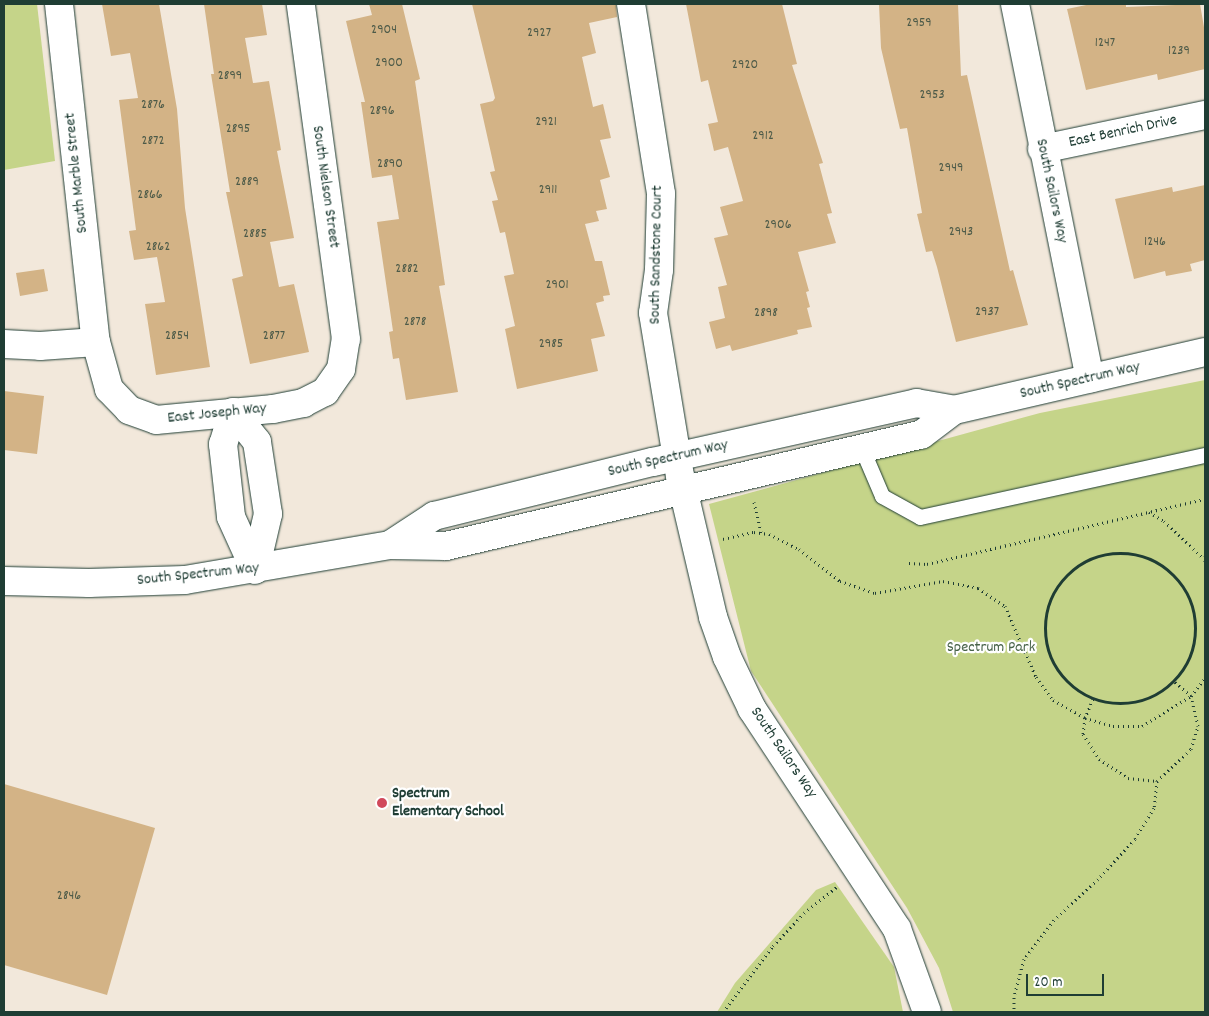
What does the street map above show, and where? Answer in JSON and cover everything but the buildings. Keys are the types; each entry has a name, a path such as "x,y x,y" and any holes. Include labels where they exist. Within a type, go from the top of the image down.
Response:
{"street":[{"name":"South Marble Street","path":"59,4 96,342"},
{"name":"South Nielson Street","path":"301,4 346,339 341,369"},
{"name":"South Sandstone Court","path":"631,4 661,194 659,270 653,313 680,475"},
{"name":"South Sailors Way","path":"1015,4 1042,149 1090,379"},
{"name":"East Benrich Drive","path":"1042,149 1205,115"},
{"path":"4,344 40,346 96,342"},
{"name":"East Joseph Way","path":"96,342 110,389 129,410 156,420 303,403 325,392 341,369"},
{"name":"South Spectrum Way","path":"4,581 149,581 255,570 390,546 446,546 916,403 954,410 1205,352"},
{"name":"South Spectrum Way","path":"680,475 862,449 921,435 954,410"},
{"path":"233,412 257,442 268,514 255,570"},
{"path":"233,412 223,444 231,517 255,570"},
{"name":"South Sailors Way","path":"680,475 713,617 727,657 752,709 897,929 927,1012"}],"lane":[{"path":"862,449 882,496 920,517 1205,455"}],"path":[{"path":"752,496 761,533"},
{"path":"909,563 927,564 1205,499"},
{"path":"1149,512 1164,521 1204,557 1205,565"},
{"path":"696,547 728,537 761,533 798,549 840,582 875,593 943,581 978,588 1005,606 1036,677 1053,700 1085,718 1113,726 1142,726 1191,696 1205,678"},
{"path":"1127,553 1152,560 1173,574 1188,595 1196,620 1194,646 1184,670 1174,681 1144,700 1118,704 1093,699 1072,687 1056,669 1047,647 1044,623 1050,599 1062,579 1080,564 1103,554 1127,553"},
{"path":"1014,1012 1014,997 1024,959 1054,920 1098,880 1135,840 1154,808 1157,781 1191,749 1198,726 1191,696 1174,681"},
{"path":"1093,699 1085,718 1082,734 1099,759 1128,778 1157,781"},
{"path":"723,1012 773,946 804,913 841,883"}],"green space":[{"path":"4,4 37,4 55,161 4,170"},
{"name":"Spectrum Park","path":"1205,380 1205,1012 953,1012 939,968 907,908 751,671 709,504 1040,413"},
{"path":"835,882 894,967 903,1012 717,1012 735,983 816,890"}],"place":[{"name":"Spectrum Elementary School","path":"382,803"}]}
